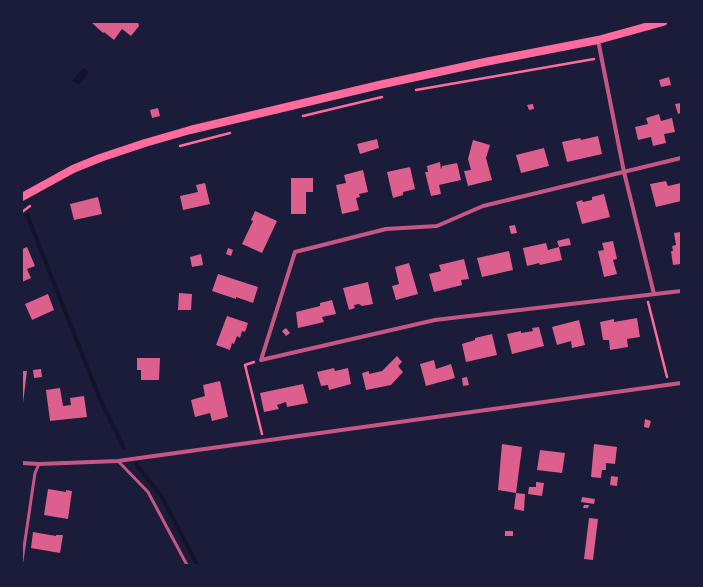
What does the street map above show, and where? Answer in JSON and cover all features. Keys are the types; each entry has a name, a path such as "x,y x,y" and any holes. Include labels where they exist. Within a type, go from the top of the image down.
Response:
{"main road":[{"path":"22,198 73,169 100,158 190,130 379,85 598,40 663,22"}],"street":[{"path":"598,40 624,172 654,294"},
{"path":"261,360 295,252 386,230 437,226 483,206 681,158"},
{"path":"261,360 435,320 557,304 647,296 681,291"},
{"path":"22,462 39,464 118,461 681,383"}],"lane":[{"path":"118,461 148,492 187,565"},
{"path":"22,561 35,473 39,464"}],"path":[{"path":"413,90 602,57"},
{"path":"301,116 383,97"},
{"path":"174,147 233,132"},
{"path":"22,212 34,204"},
{"path":"647,296 668,384"},
{"path":"261,360 245,365 263,440"}],"shaded area":[{"path":"83,68 89,72 79,85 72,81"}],"building":[{"path":"91,22 138,22 139,26 131,36 122,29 114,40 104,32 103,33"},
{"path":"669,77 671,85 661,87 659,80"},
{"path":"681,103 681,113 678,114 675,104"},
{"path":"533,104 534,109 529,110 527,105"},
{"path":"158,108 160,116 152,118 150,110"},
{"path":"659,114 661,121 672,118 675,132 664,134 666,143 653,146 651,137 638,140 635,127 648,124 646,118"},
{"path":"598,136 602,154 567,162 562,142"},
{"path":"377,139 379,148 360,154 357,144"},
{"path":"473,140 490,145 486,158 492,180 468,186 464,171 471,170 468,159"},
{"path":"544,148 549,166 521,173 516,155"},
{"path":"440,162 441,170 442,166 457,163 461,180 439,185 441,194 431,196 425,172 428,172 427,166"},
{"path":"410,167 415,189 403,192 403,195 393,198 387,172"},
{"path":"363,170 368,192 359,194 360,197 356,198 359,210 342,214 336,185 346,183 344,175"},
{"path":"291,178 313,178 313,192 306,192 306,214 291,214"},
{"path":"666,181 668,186 681,183 681,201 656,207 650,184"},
{"path":"205,183 210,204 183,210 180,196 198,192 196,185"},
{"path":"604,194 610,217 582,224 576,202 582,200 583,202 592,200 592,197"},
{"path":"98,197 102,214 74,220 70,204"},
{"path":"255,211 277,221 262,253 242,244 253,221 251,220"},
{"path":"515,225 517,233 511,234 509,226"},
{"path":"681,232 681,264 673,265 671,251 673,251 672,246 676,245 674,233"},
{"path":"569,238 571,245 559,247 557,241"},
{"path":"613,241 617,259 613,260 617,274 604,277 598,251 604,250 602,243"},
{"path":"546,243 548,250 559,247 562,260 540,265 539,263 527,266 523,248"},
{"path":"27,247 35,266 27,269 31,278 22,282 22,249"},
{"path":"228,248 233,250 231,256 226,254"},
{"path":"509,251 513,270 482,277 477,258"},
{"path":"201,254 203,265 192,267 190,257"},
{"path":"464,259 469,279 461,280 462,285 434,292 429,274 441,271 439,265"},
{"path":"409,263 418,294 396,300 392,286 399,284 395,267"},
{"path":"218,274 258,287 253,303 212,291"},
{"path":"368,282 373,304 362,306 359,304 354,305 355,308 349,310 343,288"},
{"path":"179,293 192,294 191,310 178,310"},
{"path":"48,294 54,310 32,320 25,304"},
{"path":"332,300 336,314 322,317 324,322 298,328 296,312 320,306 320,303"},
{"path":"227,316 248,323 245,332 242,331 240,338 237,336 234,344 232,343 230,350 216,345"},
{"path":"637,318 640,337 627,339 628,347 610,350 609,340 603,340 600,322 614,319 614,322"},
{"path":"579,320 585,345 572,348 571,341 557,345 552,327"},
{"path":"539,327 544,346 512,354 507,334 521,331 521,333 533,331 532,328"},
{"path":"286,328 290,333 286,336 282,331"},
{"path":"492,334 497,355 466,362 462,344 475,340 475,338"},
{"path":"397,356 402,362 398,366 403,372 391,385 366,390 362,373 369,371 369,374 382,371"},
{"path":"137,358 160,358 159,380 141,380 141,370 137,370"},
{"path":"434,360 436,369 451,364 455,378 426,386 420,364"},
{"path":"334,368 335,371 348,368 351,384 329,390 328,385 321,386 317,372"},
{"path":"41,369 42,377 34,378 33,370"},
{"path":"22,371 27,371 23,403 22,403"},
{"path":"467,377 469,385 463,386 462,378"},
{"path":"220,381 228,417 212,421 210,413 195,417 191,400 205,396 203,385"},
{"path":"303,384 308,403 287,407 286,402 277,405 279,409 264,412 260,393"},
{"path":"60,388 63,406 71,405 70,398 84,396 87,417 50,421 46,390"},
{"path":"645,419 651,421 649,428 644,427"},
{"path":"502,444 522,447 516,493 498,490"},
{"path":"594,444 617,447 615,464 606,463 606,470 602,470 601,478 591,477"},
{"path":"540,450 565,453 562,473 537,470"},
{"path":"611,476 618,477 617,486 610,485"},
{"path":"536,482 544,483 542,496 528,494 529,487 536,487"},
{"path":"48,489 66,492 66,490 72,491 68,519 44,515"},
{"path":"516,493 525,494 524,511 514,509"},
{"path":"582,497 595,499 594,504 581,502"},
{"path":"584,505 589,505 588,508 583,508"},
{"path":"589,518 598,519 593,560 584,559"},
{"path":"505,531 513,531 513,536 505,536"},
{"path":"33,532 56,536 63,535 60,553 31,548"}],"waterway":[{"path":"27,215 100,399 124,448"},
{"path":"136,464 162,497 197,565"}]}
